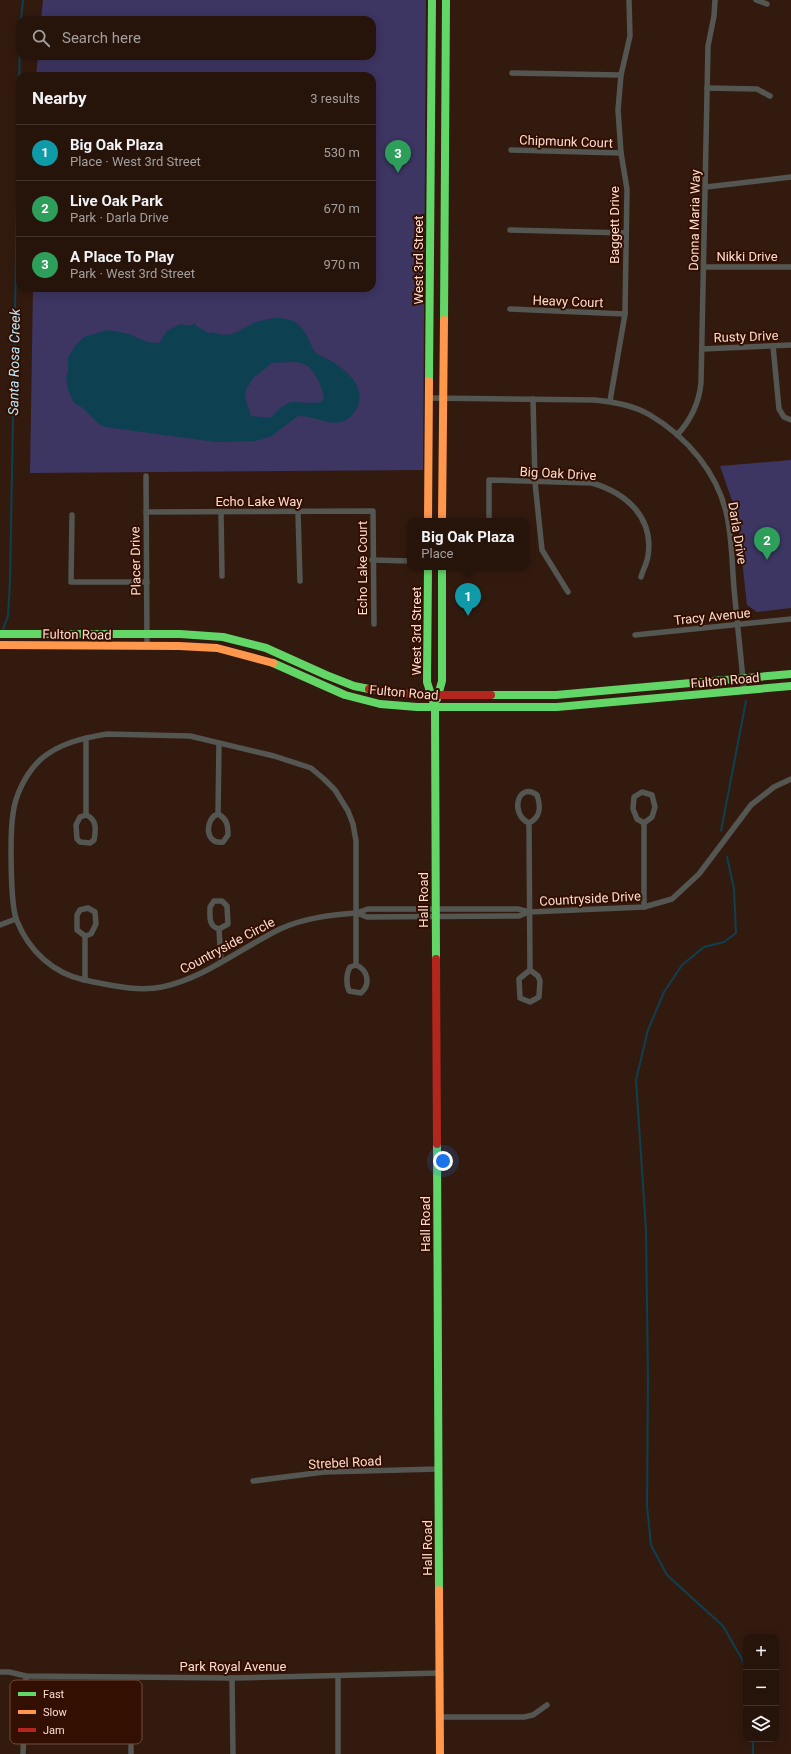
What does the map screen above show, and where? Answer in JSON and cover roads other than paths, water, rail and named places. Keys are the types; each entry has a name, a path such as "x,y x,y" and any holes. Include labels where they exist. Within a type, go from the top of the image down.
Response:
{"main road":[{"name":"West 3rd Street","path":"428,518 432,0"},
{"name":"West 3rd Street","path":"442,518 446,0"},
{"name":"West 3rd Street","path":"428,570 427,682 435,695"},
{"name":"West 3rd Street","path":"435,707 435,695 442,681 442,570"},
{"name":"Fulton Road","path":"0,634 194,634 238,640 279,653 326,675 354,686 394,694 556,695 791,674"},
{"name":"Fulton Road","path":"0,645 194,646 230,651 270,662 321,686 357,699 393,705 435,707 550,707 791,686"},
{"name":"Hall Road","path":"435,707 440,1754"}],"street":[{"name":"Baggett Drive","path":"610,402 625,314 627,189 621,153 618,110 621,75 630,36 629,0"},
{"name":"Donna Maria Way","path":"678,435 690,418 699,399 702,383 708,46 714,16 715,0"},
{"path":"756,0 767,4"},
{"path":"512,73 621,75"},
{"path":"707,88 757,89 770,96"},
{"name":"Chipmunk Court","path":"511,150 621,153"},
{"path":"706,187 791,177"},
{"path":"510,230 626,233"},
{"name":"Nikki Drive","path":"704,267 791,267"},
{"name":"Heavy Court","path":"510,309 625,314"},
{"name":"Rusty Drive","path":"702,349 791,345"},
{"path":"773,346 778,405 781,414 791,420"},
{"name":"Darla Drive","path":"429,398 595,400 610,402 622,404 649,414 678,435 703,461 711,474 722,501 728,527 744,691"},
{"path":"534,399 535,482 542,550 568,592"},
{"name":"Placer Drive","path":"146,476 147,646"},
{"name":"Big Oak Drive","path":"489,518 489,480 592,482 608,488 622,495 634,507 642,519 648,535 648,557 640,577"},
{"name":"Echo Lake Way","path":"146,512 221,513 373,511"},
{"name":"Echo Lake Court","path":"373,511 372,560 374,624"},
{"path":"298,512 300,581"},
{"path":"221,513 222,576"},
{"path":"72,515 72,582 147,582"},
{"path":"372,560 407,561"},
{"name":"Tracy Avenue","path":"635,635 737,623 791,619"},
{"name":"Countryside Circle","path":"107,734 160,734 190,736 219,743 301,764 320,775 335,790 348,811 353,824 356,842 356,913 331,915 306,920 288,926 182,982 163,987 149,989 123,987 85,980 58,970 42,959 23,934 16,919 13,893 12,815 22,784 41,759 63,745 75,740 107,734"},
{"path":"86,738 86,815"},
{"path":"218,814 219,743"},
{"name":"Countryside Drive","path":"356,913 368,909 518,909 529,912 644,907 672,898 677,894 699,874 751,805 774,787 791,779"},
{"path":"528,792 537,795 539,812 538,817 529,823 521,817 518,809 520,796 522,793 528,792"},
{"path":"642,792 649,792 654,798 654,814 644,823 637,819 633,809 634,797 642,792"},
{"path":"218,814 224,817 227,822 228,835 223,842 216,843 212,842 210,837 209,821 213,816 218,814"},
{"path":"86,815 92,818 94,822 94,840 90,843 80,842 77,839 77,821 80,817 86,815"},
{"path":"529,823 530,970"},
{"path":"644,823 644,907"},
{"path":"214,901 222,901 227,906 228,924 219,929 214,928 211,924 210,907 214,901"},
{"path":"84,908 95,912 96,924 91,934 85,936 77,930 77,915 84,908"},
{"name":"Countryside Drive","path":"356,913 367,917 435,917 519,916 529,912"},
{"path":"356,913 356,965"},
{"path":"0,925 16,919"},
{"path":"219,929 221,962"},
{"path":"85,936 85,980"},
{"path":"356,965 366,971 366,984 361,993 349,991 347,986 348,971 350,967 356,965"},
{"path":"530,970 538,976 540,990 539,997 530,1002 520,998 519,979 530,970"},
{"name":"Strebel Road","path":"253,1481 324,1472 438,1469"},
{"name":"Park Royal Avenue","path":"0,1672 10,1672 26,1676 232,1678 338,1677 440,1673"},
{"path":"26,1676 26,1680"},
{"path":"338,1677 338,1754"},
{"path":"232,1678 233,1754"},
{"path":"440,1717 524,1717 533,1715 547,1705"},
{"path":"23,1744 23,1754"},
{"path":"131,1746 131,1754"}],"water":[{"path":"275,318 288,319 297,323 304,331 315,352 337,365 350,375 358,388 360,395 356,410 350,417 336,423 306,416 298,416 270,437 255,441 216,442 105,427 99,424 83,408 74,403 68,390 66,377 68,372 68,358 75,346 84,337 108,330 129,334 147,342 159,343 167,331 180,324 190,326 195,323 196,326 210,334 212,332 226,335 236,333 256,322","holes":["298,362 309,367 320,385 324,399 321,402 289,403 278,410 271,418 251,416 245,397 246,390 253,378 272,363"]}],"waterway":[{"name":"Santa Rosa Creek","path":"21,16 23,0"},
{"name":"Santa Rosa Creek","path":"19,72 20,60"},
{"name":"Santa Rosa Creek","path":"2,632 8,616 10,581 16,255"},
{"path":"721,831 746,701"},
{"path":"727,857 734,889 736,933 724,942 704,947 682,965 664,992 648,1030 636,1080 646,1230 648,1379 647,1506 651,1545 667,1575 723,1626 743,1661 745,1670"},
{"path":"753,1742 753,1754"}],"place":[{"name":"A Place To Play","path":"398,173"},
{"name":"Live Oak Park","path":"767,560"},
{"name":"Big Oak Plaza","path":"468,616"}]}
